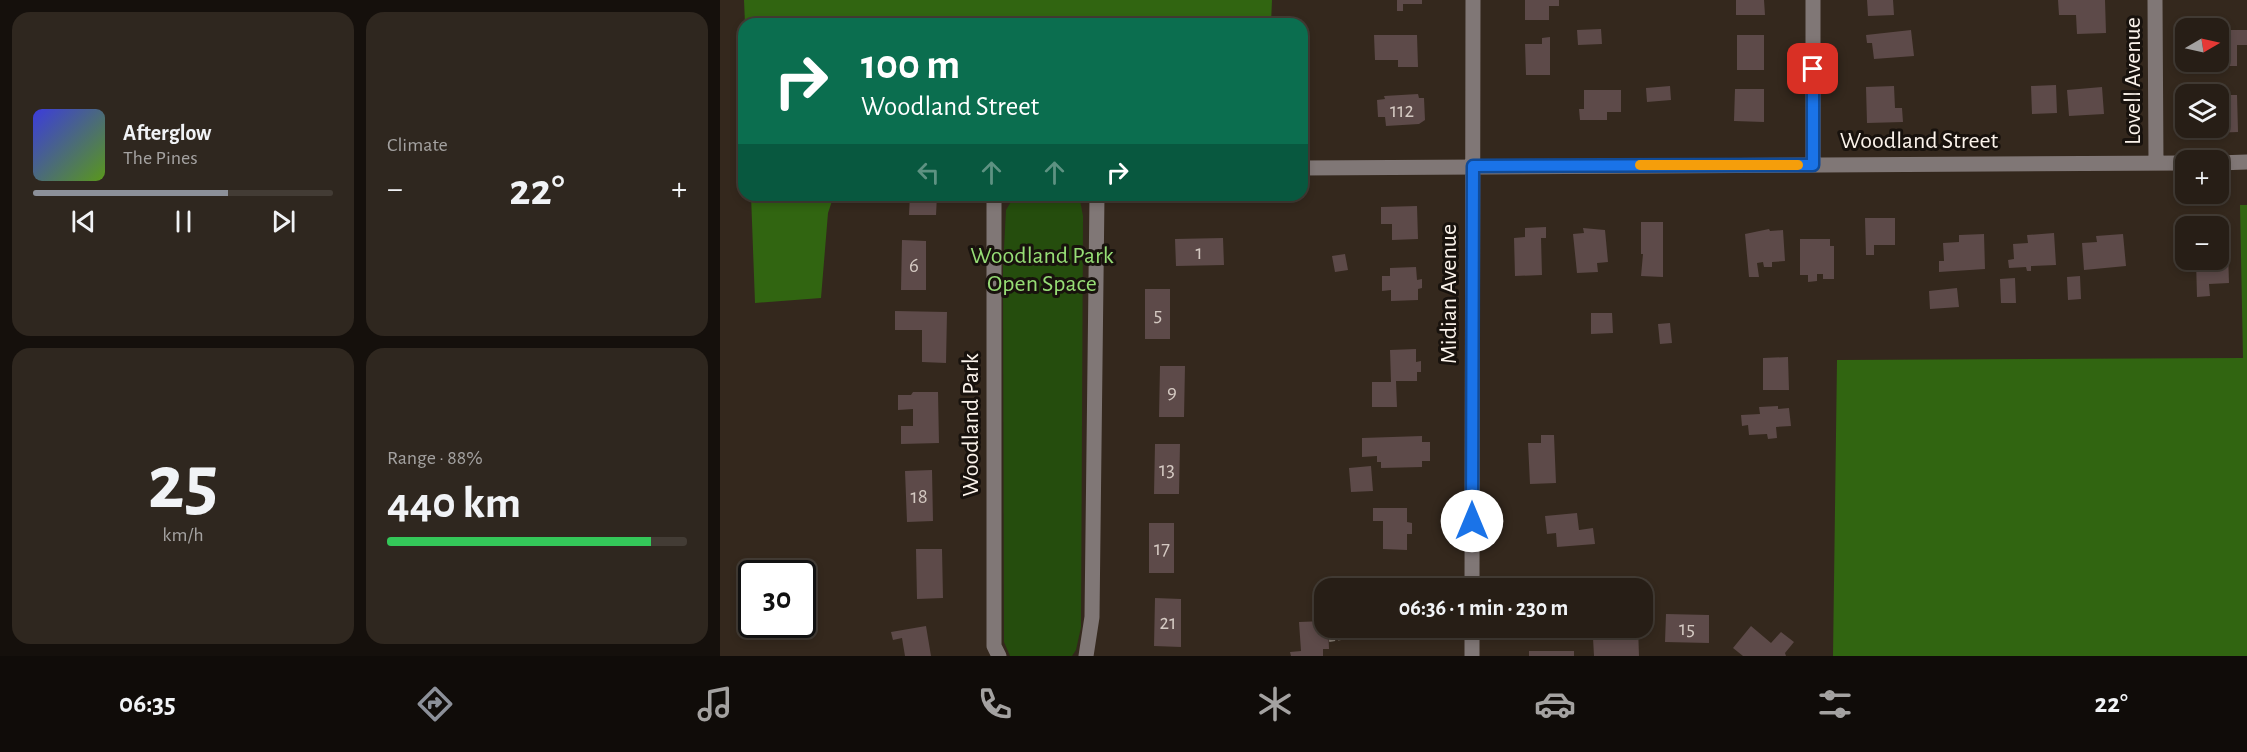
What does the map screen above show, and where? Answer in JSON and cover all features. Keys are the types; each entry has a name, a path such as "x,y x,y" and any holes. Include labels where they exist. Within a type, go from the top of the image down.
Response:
{"street":[{"name":"Midian Avenue","path":"1472,578 1473,0"},
{"path":"1813,0 1813,165"},
{"name":"Lovell Avenue","path":"2155,0 2156,163"},
{"name":"Woodland Street","path":"1473,166 2175,162"},
{"path":"2229,162 2247,162"},
{"path":"1308,168 1473,166"},
{"name":"Woodland Park","path":"994,201 994,646 999,656"},
{"path":"1086,656 1092,617 1097,201"},
{"path":"1472,638 1472,656"}],"path":[{"path":"1329,640 1341,638"}],"green space":[{"path":"744,0 1272,0 1271,18 745,18"},
{"path":"751,201 832,201 828,213 821,298 755,303"},
{"name":"Woodland Park Open Space","path":"1011,201 1080,201 1083,216 1081,627 1076,650 1072,656 1010,656 1004,642 1003,268 1006,210"},
{"path":"2240,205 2247,205 2247,656 1833,656 1837,360 2243,358"}],"building":[{"path":"1397,0 1422,0 1422,4 1403,4 1403,11 1397,11"},
{"path":"1525,0 1559,0 1559,6 1549,6 1549,20 1525,20"},
{"path":"1736,0 1764,0 1765,15 1736,15"},
{"path":"1867,0 1893,0 1894,15 1868,16"},
{"path":"2058,0 2105,0 2106,33 2077,34 2076,15 2059,15"},
{"path":"1601,29 1602,44 1578,45 1577,30"},
{"path":"1911,30 1914,56 1874,59 1872,43 1867,43 1866,35"},
{"path":"2229,30 2247,30 2247,45 2237,45 2237,66 2229,66"},
{"path":"1374,35 1417,35 1418,67 1398,67 1398,60 1375,60"},
{"path":"1737,35 1764,35 1764,70 1737,70"},
{"path":"1550,37 1550,75 1526,75 1525,44 1542,44 1542,38"},
{"path":"2056,85 2057,113 2032,114 2031,86"},
{"path":"1670,86 1671,100 1647,102 1646,88"},
{"path":"1894,86 1895,108 1902,108 1903,122 1867,123 1866,87"},
{"path":"2102,87 2104,114 2069,116 2067,90"},
{"path":"1735,89 1764,89 1764,122 1734,121"},
{"path":"1584,90 1621,90 1621,112 1607,112 1607,120 1580,120 1579,109 1584,109"},
{"path":"1418,94 1419,98 1424,98 1425,120 1419,124 1386,126 1385,117 1378,117 1377,100 1385,99 1384,96"},
{"path":"2229,95 2237,95 2238,132 2229,132"},
{"path":"910,201 937,201 936,215 909,215"},
{"path":"1417,206 1418,239 1392,240 1392,224 1381,224 1381,207"},
{"path":"1865,218 1895,218 1895,245 1874,245 1874,255 1866,255"},
{"path":"1641,222 1663,222 1663,277 1641,276 1643,254 1641,254"},
{"path":"1546,227 1546,238 1541,238 1542,275 1515,276 1514,238 1525,237 1525,228"},
{"path":"1583,228 1605,230 1608,262 1597,263 1598,272 1577,273 1573,234 1584,233"},
{"path":"1769,229 1770,231 1783,230 1785,261 1772,262 1772,267 1764,267 1763,262 1757,263 1759,277 1749,277 1745,234"},
{"path":"2054,233 2056,265 2031,266 2031,271 2027,271 2026,267 2009,268 2008,260 2014,259 2013,244 2028,243 2027,235"},
{"path":"1984,234 1985,269 1939,272 1939,261 1944,261 1943,243 1959,242 1959,235"},
{"path":"2123,234 2126,266 2084,270 2082,243 2097,242 2096,236"},
{"path":"1223,238 1224,265 1176,266 1175,239"},
{"path":"1800,239 1830,239 1830,246 1834,246 1834,279 1823,279 1823,274 1817,274 1817,281 1808,282 1808,275 1800,275"},
{"path":"902,240 926,241 926,290 901,290"},
{"path":"1345,254 1348,270 1335,272 1332,256"},
{"path":"1416,267 1417,280 1422,279 1422,288 1418,289 1418,300 1391,301 1391,290 1382,291 1382,276 1390,276 1390,268"},
{"path":"2196,270 2229,270 2229,283 2209,284 2210,296 2197,297"},
{"path":"2080,276 2081,299 2068,300 2067,277"},
{"path":"2015,278 2016,303 2001,303 2000,279"},
{"path":"1957,288 1959,307 1930,309 1929,291"},
{"path":"1145,289 1170,289 1170,339 1145,339"},
{"path":"895,311 947,312 946,363 922,362 922,330 895,330"},
{"path":"1591,313 1612,313 1613,333 1591,334"},
{"path":"1670,323 1672,343 1660,344 1658,324"},
{"path":"1416,349 1416,362 1421,361 1421,372 1417,372 1417,381 1396,381 1397,407 1372,407 1372,382 1391,382 1390,350"},
{"path":"1788,357 1789,390 1763,390 1763,358"},
{"path":"1160,366 1185,366 1184,417 1159,417"},
{"path":"913,392 938,392 939,443 901,444 901,426 913,426 913,409 898,410 898,395 911,395"},
{"path":"1778,406 1778,409 1789,408 1791,426 1776,427 1777,438 1768,439 1767,434 1749,435 1748,425 1742,426 1741,415 1760,414 1759,407"},
{"path":"1541,435 1554,435 1556,483 1530,484 1528,443 1541,443"},
{"path":"1422,436 1422,442 1430,442 1430,461 1422,461 1422,467 1381,468 1381,462 1377,462 1377,456 1362,457 1362,438"},
{"path":"1155,444 1180,444 1179,494 1154,494"},
{"path":"1371,466 1373,491 1351,492 1349,468"},
{"path":"932,470 933,521 907,522 905,471"},
{"path":"1373,508 1407,508 1407,522 1412,523 1412,534 1407,534 1407,550 1383,549 1383,521 1373,521"},
{"path":"1577,513 1579,530 1593,528 1595,544 1557,547 1556,533 1547,534 1545,516"},
{"path":"1149,523 1174,523 1174,573 1149,573"},
{"path":"916,549 942,549 943,598 917,599"},
{"path":"1155,598 1181,599 1181,647 1154,646"},
{"path":"1666,614 1709,615 1709,643 1665,642"},
{"path":"1314,621 1314,638 1328,638 1329,649 1323,649 1323,656 1291,656 1290,652 1301,651 1299,622"},
{"path":"926,626 931,656 905,656 902,638 893,640 891,632"},
{"path":"1751,626 1771,643 1781,632 1794,642 1785,653 1786,656 1743,656 1733,648"},
{"path":"1593,638 1638,638 1639,656 1594,656"},
{"path":"1529,651 1574,651 1574,656 1529,656"}],"slow traffic":[{"path":"1640,165 1798,165"}],"route":[{"path":"1472,521 1473,166 1813,165 1813,69"}]}
